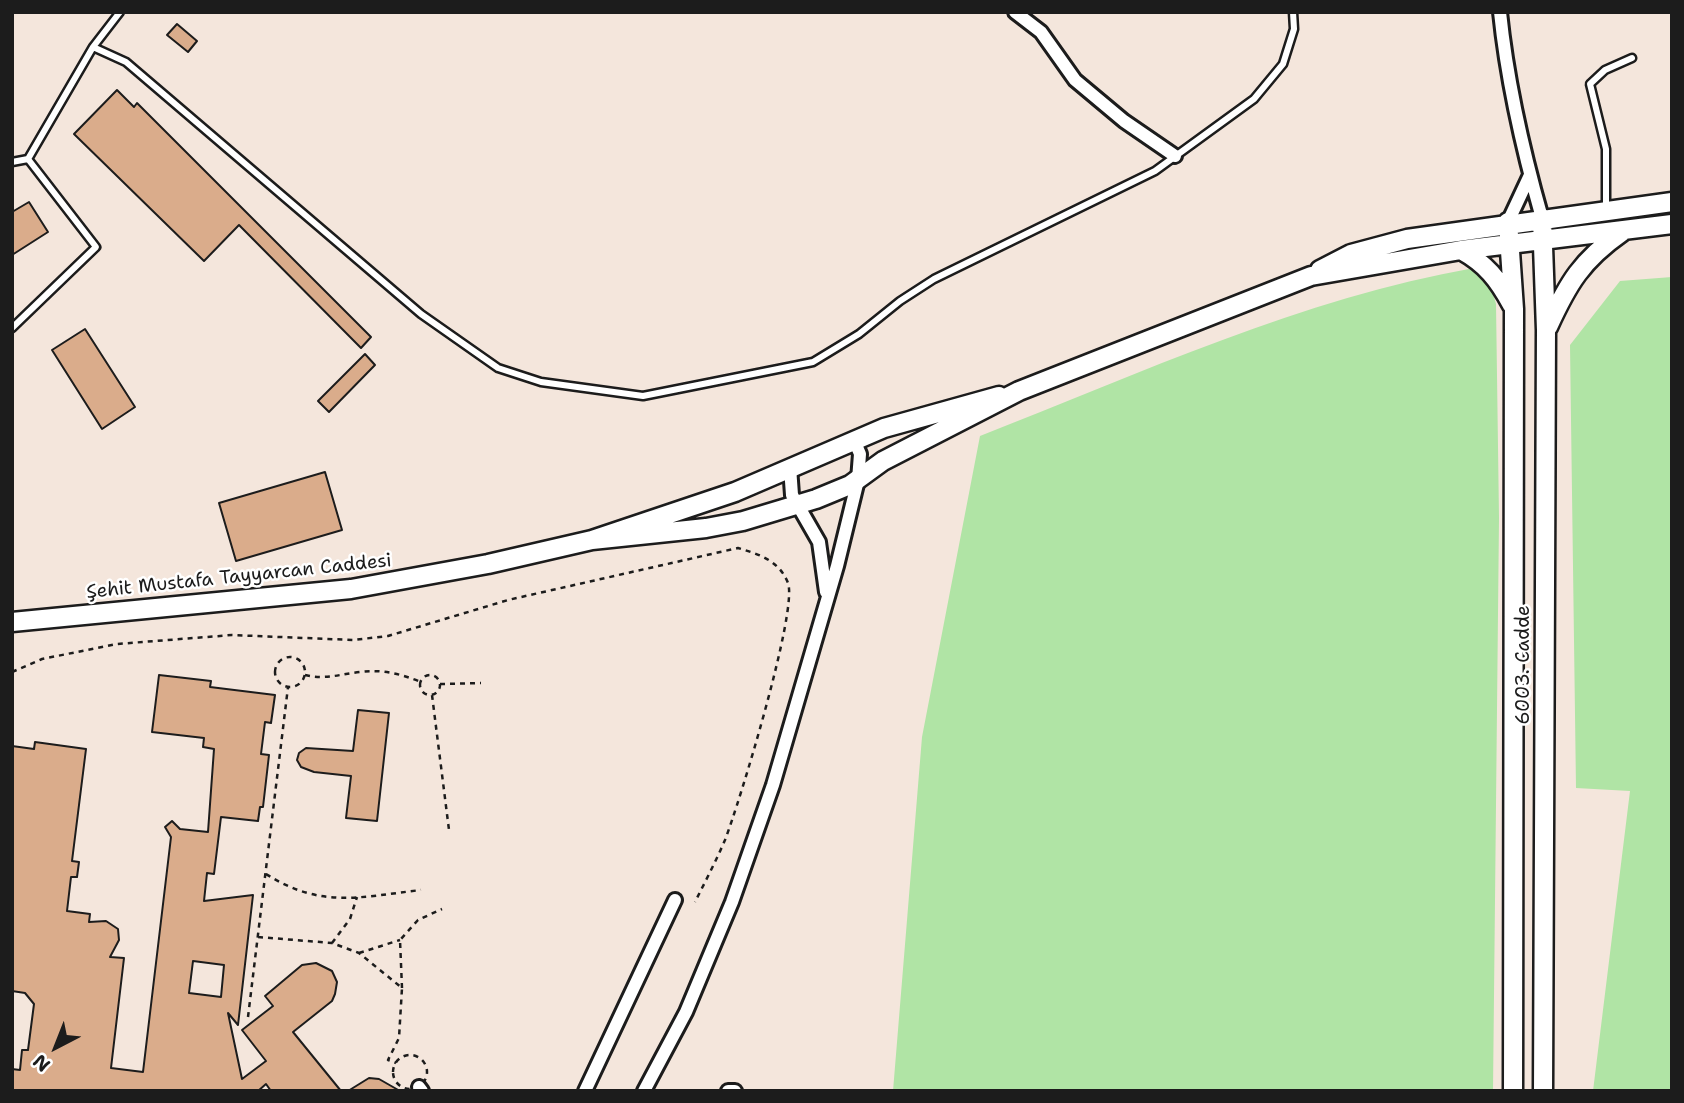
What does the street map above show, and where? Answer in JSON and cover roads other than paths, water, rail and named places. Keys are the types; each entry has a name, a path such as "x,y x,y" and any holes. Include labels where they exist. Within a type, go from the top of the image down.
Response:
{"main road":[{"path":"1542,218 1672,202"},
{"name":"Şehit Mustafa Tayyarcan Caddesi","path":"1311,276 1332,262 1370,248 1451,230 1542,218"},
{"name":"6003. Cadde","path":"1542,218 1545,240 1546,330 1543,1091"},
{"name":"6003. Cadde","path":"1508,222 1514,309 1513,1091"},
{"path":"1545,240 1672,224"},
{"path":"1546,330 1574,275 1598,248 1627,229"},
{"name":"Şehit Mustafa Tayyarcan Caddesi","path":"592,540 706,528 797,506 858,480 883,461 1019,391 1311,276 1461,250 1545,240"},
{"path":"1461,250 1480,261 1498,279 1514,309"},
{"name":"Şehit Mustafa Tayyarcan Caddesi","path":"12,622 351,589 488,564 592,540 735,492 854,440 934,412 1019,391"}],"street":[{"path":"1015,12 1041,32 1075,80 1124,121 1175,156"},
{"path":"1500,12 1530,175 1542,218"},
{"path":"1508,222 1530,175"},
{"path":"644,1091 686,1013 732,902 773,785 858,480 860,454 854,440"},
{"path":"790,467 790,484 797,506 819,542 826,600"},
{"path":"584,1091 675,900"},
{"path":"728,1091 735,1091"}],"lane":[{"path":"12,162 28,159 93,47 120,12"},
{"path":"93,47 126,62 421,314 498,368 541,382 643,396 813,362 934,279 1155,171 1254,99 1283,64 1294,29 1293,12"},
{"path":"1606,210 1606,149 1591,84 1605,70 1632,58"},
{"path":"12,328 96,247 28,159"}]}
